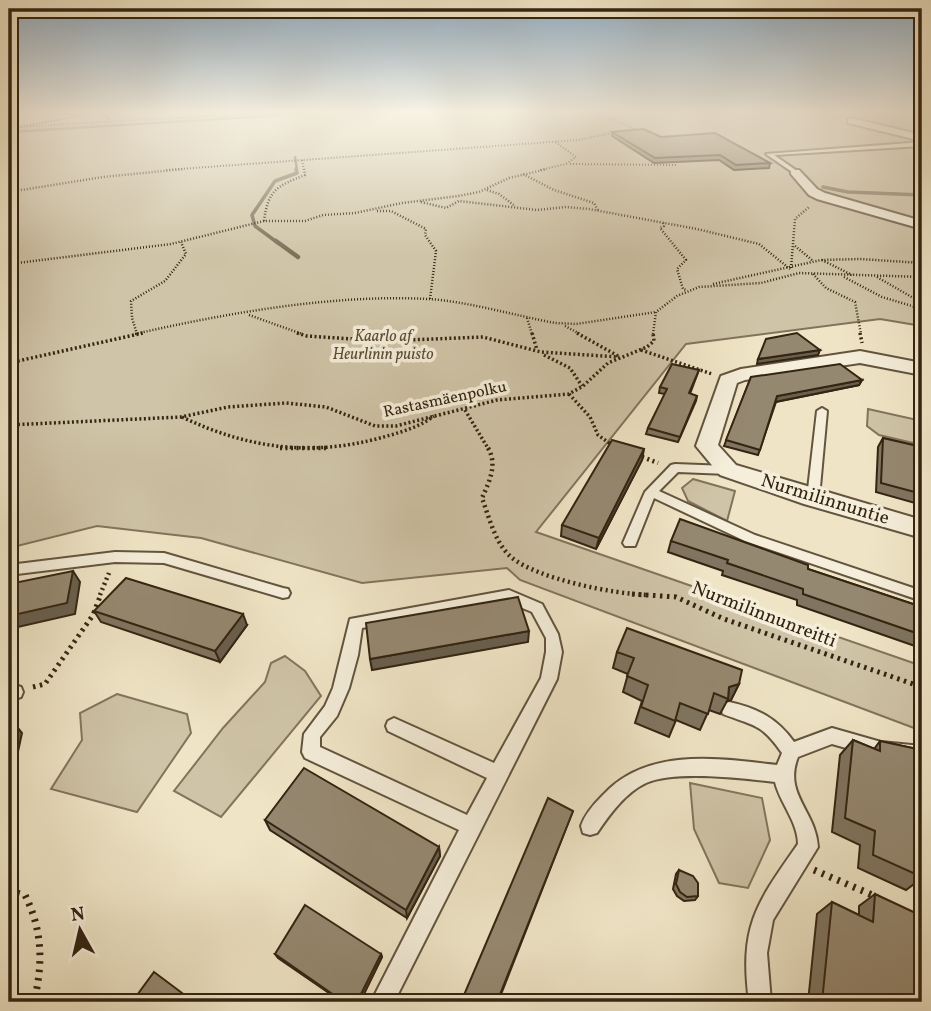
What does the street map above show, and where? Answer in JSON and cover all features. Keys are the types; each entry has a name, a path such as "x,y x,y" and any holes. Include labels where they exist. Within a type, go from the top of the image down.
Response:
{"street":[{"path":"795,172 813,192 922,225"},
{"path":"728,470 707,446 730,379 748,373 865,358 922,369"},
{"name":"Nurmilinnuntie","path":"728,470 922,529"}],"lane":[{"path":"776,159 795,172"},
{"path":"813,498 822,411"},
{"path":"630,543 651,492 675,468 728,470"},
{"path":"651,492 750,538 922,596"},
{"path":"9,570 115,557 164,558 283,593"},
{"path":"382,1002 549,679 554,652 553,638 537,608 509,596 355,622 341,688 331,711 312,734 311,752 471,827"},
{"path":"729,709 756,715 771,725 791,751"},
{"path":"394,726 498,774"},
{"path":"791,751 832,736 881,750 922,754"},
{"path":"760,1002 754,954 760,922 775,893 808,847 809,838 783,774 791,751"},
{"path":"590,826 607,800 641,775 706,768 783,774"}],"path":[{"path":"9,192 145,173 313,159"},
{"path":"566,164 573,159"},
{"path":"264,221 264,209 273,194 286,181 305,175 302,160"},
{"path":"9,264 181,242 264,221 305,220 323,215 371,210 486,189 523,174 566,164 677,165"},
{"path":"523,174 554,190 593,203 598,210"},
{"path":"486,189 516,206"},
{"path":"790,272 795,245 795,219 800,212 813,205 813,192"},
{"path":"409,202 423,202 446,208 459,201 537,210 566,207 598,210 760,244 790,272"},
{"path":"371,210 391,211 426,229 425,235 436,251 431,267 435,285 430,299"},
{"path":"662,222 664,226 660,228 666,239 680,247 687,260 677,269 683,289 687,290"},
{"path":"138,334 131,319 131,300 136,293 164,282 179,268 186,254 181,242"},
{"path":"795,245 813,261"},
{"path":"699,287 761,283 821,260 860,259 922,263"},
{"path":"821,260 857,277"},
{"path":"9,363 176,325 337,300 430,299 561,324 576,324 656,312 687,290 790,272 857,277 922,277"},
{"path":"812,273 826,288 855,302 865,358"},
{"path":"843,276 882,297 922,309"},
{"path":"877,276 922,303"},
{"path":"640,349 654,341 652,327 656,312"},
{"path":"246,314 307,336 383,341 483,337 541,352 620,357"},
{"path":"527,318 534,347 570,368 583,386"},
{"path":"561,324 620,357"},
{"path":"640,349 730,379"},
{"name":"Rastasmäenpolku","path":"9,425 181,417 228,407 286,403 326,407 385,427 507,399 569,394 583,386 608,362 640,349"},
{"path":"569,394 590,416 598,435 618,449"},
{"name":"Nurmilinnunreitti","path":"465,410 492,455 492,475 482,498 496,535 512,557 560,582 639,595 676,597 724,619 922,687"},
{"path":"181,417 214,434 247,444 313,452 364,443 424,424 434,416"},
{"path":"629,453 675,468"},
{"path":"12,693 45,684 93,615 115,557"},
{"path":"797,863 885,901"},
{"path":"9,891 25,895 37,917 42,970 34,1002"}],"green space":[{"name":"Kaarlo af Heurlinin puisto","path":"9,159 922,159 922,326 880,319 686,344 536,532 922,666 922,731 520,580 507,568 362,583 201,538 97,526 9,548"},
{"path":"868,409 922,421 922,445 879,435 867,426"},
{"path":"693,479 735,491 727,521 688,501 682,488"},
{"path":"285,656 305,671 321,696 221,817 174,791 223,728 265,682 271,663"},
{"path":"117,694 187,714 191,733 137,812 51,789 82,740 80,713"},
{"path":"690,783 762,798 770,840 748,888 719,883 694,829"}],"building":[{"path":"727,159 763,159 770,163 736,165"},
{"path":"797,333 820,350 758,359 766,339"},
{"path":"672,364 699,370 689,393 697,396 680,437 648,428 667,389 660,387"},
{"path":"840,364 862,380 777,396 760,450 726,440 751,377"},
{"path":"883,438 922,447 922,494 881,483"},
{"path":"612,440 644,449 599,538 562,525"},
{"path":"680,519 808,565 808,569 922,607 922,635 803,594 803,589 671,541"},
{"path":"73,571 67,603 9,616 9,584"},
{"path":"126,578 243,614 215,651 94,611"},
{"path":"518,597 529,631 370,659 366,623"},
{"path":"627,628 742,670 739,684 729,687 728,699 714,693 708,714 680,703 675,721 641,707 648,685 627,676 634,658 617,652"},
{"path":"853,740 880,751 880,741 922,750 922,877 873,855 875,831 845,818"},
{"path":"304,768 439,847 406,910 265,820"},
{"path":"548,798 573,811 497,1002 461,1002"},
{"path":"679,870 693,876 698,883 698,896 687,897 680,892 676,884"},
{"path":"875,894 922,916 922,1002 822,1002 832,902 873,922"},
{"path":"305,905 381,954 357,1002 344,1002 275,954"},
{"path":"154,972 194,1002 132,1002"}],"waterway":[{"path":"295,159 297,170"},
{"path":"278,243 255,226 252,215 275,181 297,173 296,169"},
{"path":"823,187 848,192 922,195"},
{"path":"276,241 298,257"}]}
